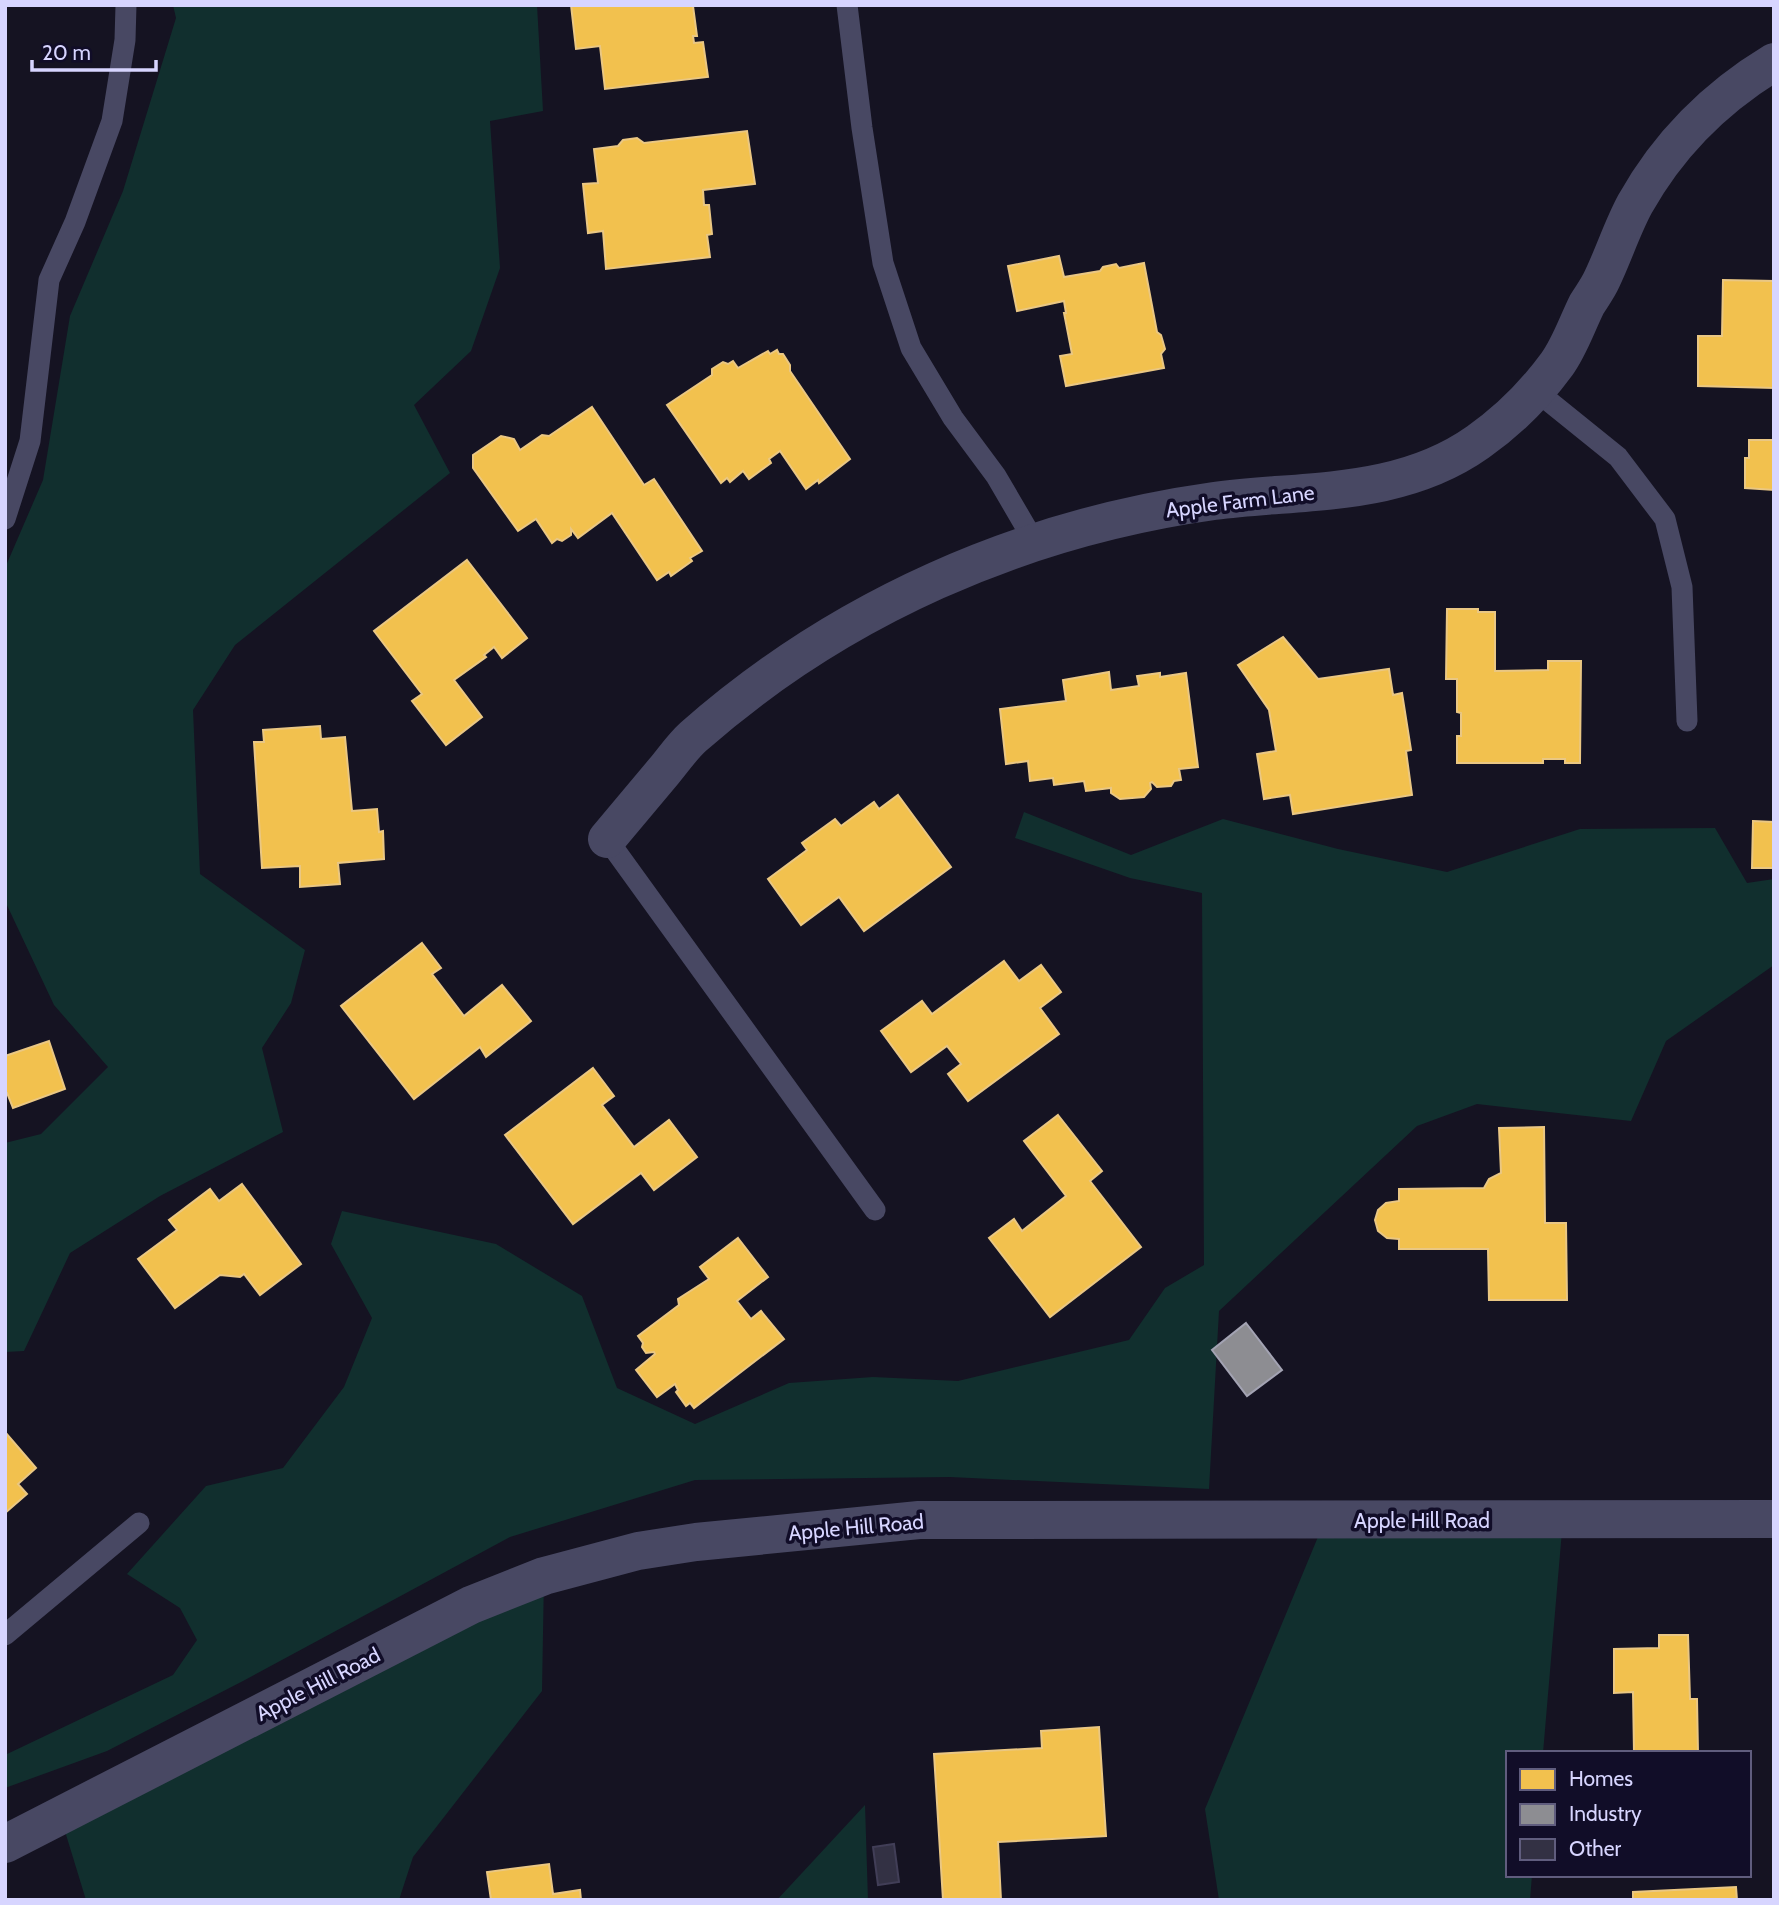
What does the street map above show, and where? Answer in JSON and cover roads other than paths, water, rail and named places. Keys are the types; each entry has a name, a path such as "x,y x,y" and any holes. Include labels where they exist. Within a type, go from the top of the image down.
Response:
{"street":[{"name":"Apple Farm Lane","path":"607,839 691,739 783,666 834,633 934,580 1034,541 1132,514 1215,501 1347,490 1388,482 1434,467 1478,443 1521,407 1558,363 1601,281 1632,208 1650,179 1695,123 1723,97 1774,62"},
{"name":"Apple Hill Road","path":"5,1843 471,1605 544,1576 638,1551 696,1542 919,1520 1774,1519"}],"lane":[{"path":"5,519 30,441 49,280 75,222 112,121 125,40 126,5"},
{"path":"847,5 862,128 883,263 911,348 953,418 996,476 1034,541"},
{"path":"1535,390 1618,457 1665,519 1682,587 1687,721"},
{"path":"607,839 876,1210"},
{"path":"5,1635 139,1522"}]}
